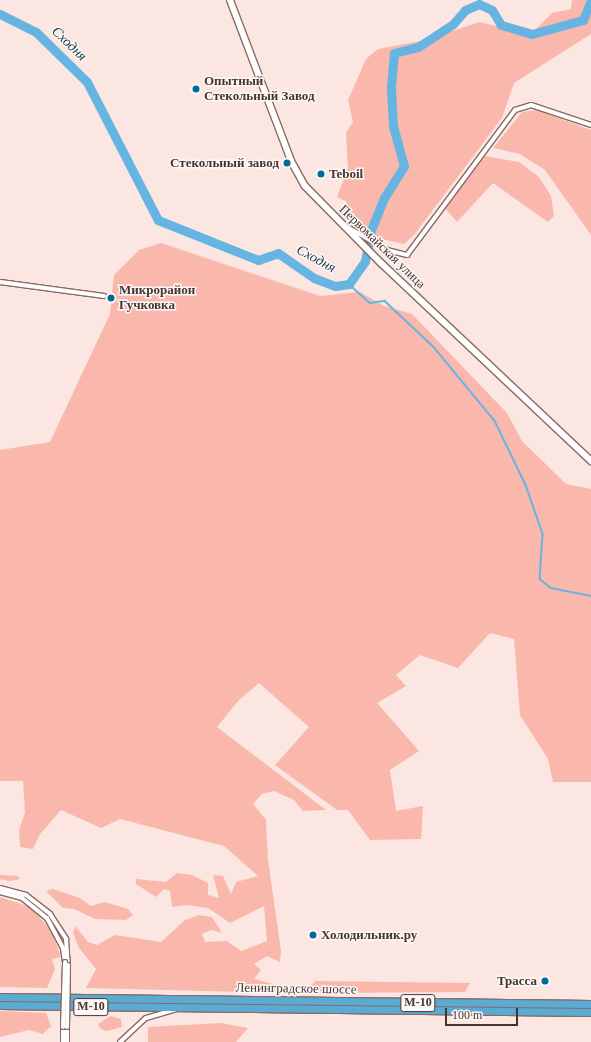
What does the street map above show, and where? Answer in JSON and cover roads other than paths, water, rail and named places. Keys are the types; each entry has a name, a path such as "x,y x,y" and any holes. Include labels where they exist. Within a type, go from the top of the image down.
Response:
{"highway":[{"name":"Ленинградское шоссе","path":"0,997 591,1004"},
{"name":"Ленинградское шоссе","path":"0,1005 591,1012"}],"main road":[{"name":"Первомайская улица","path":"230,0 294,169 305,186 344,225 360,238 381,263 591,461"}],"street":[{"path":"360,238 407,255 515,110 531,105 591,125"},
{"path":"0,282 104,296"},
{"path":"0,888 26,895 50,914 66,940 67,964 64,1042"},
{"path":"0,892 22,898 48,918 64,948 67,964"},
{"path":"120,1042 146,1018 183,1008"},
{"path":"65,1027 67,1042"}],"waterway":[{"name":"Сходня","path":"0,14 36,32 87,82 158,220 258,260 278,253 314,278 335,286 349,284 365,261 371,230 384,198 404,166 393,126 391,87 394,53 418,47 453,24 465,10 479,4 492,10 501,25 532,34 583,20 591,0"},
{"path":"349,284 370,303 385,301 433,346 495,421 526,485 543,534 540,579 551,588 591,596"}],"place":[{"name":"Опытный Стекольный Завод","path":"196,89"},
{"name":"Стекольный завод","path":"287,163"},
{"name":"Teboil","path":"321,174"},
{"name":"Микрорайон Гучковка","path":"111,298"},
{"name":"Холодильник.ру","path":"313,935"},
{"name":"Трасса","path":"545,981"}]}
